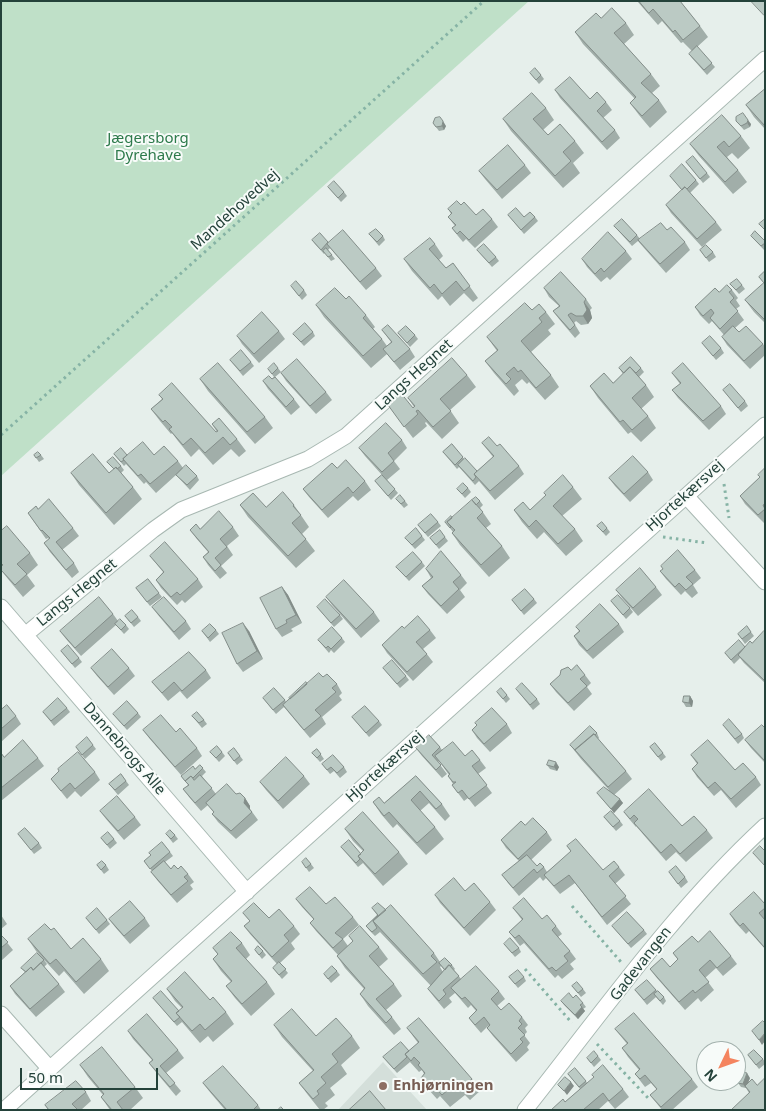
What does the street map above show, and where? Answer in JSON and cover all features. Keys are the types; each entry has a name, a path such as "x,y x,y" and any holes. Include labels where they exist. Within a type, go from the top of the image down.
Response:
{"street":[{"name":"Langs Hegnet","path":"26,635 153,530 181,510 308,459 346,436 765,59"},
{"name":"Hjortekærsvej","path":"4,1110 765,425"},
{"path":"686,496 765,582"},
{"name":"Dannebrogs Alle","path":"1,607 247,892"},
{"name":"Gadevangen","path":"525,1110 693,898 727,861 765,826"},
{"path":"1,1014 50,1069"}],"path":[{"name":"Mandehovedvej","path":"1,436 484,1"},
{"path":"722,464 729,519"},
{"path":"642,534 733,547"},
{"path":"572,906 633,974"},
{"path":"524,969 650,1100"}],"shaded area":[{"name":"Enhjørningen","path":"383,1062 427,1110 338,1110"}],"green space":[{"name":"Jægersborg Dyrehave","path":"1,1 529,1 1,476"}],"building":[{"path":"639,1 680,1 700,26 683,40 675,30 673,32 653,9 649,13"},
{"path":"751,1 765,1 765,15 764,15"},
{"path":"612,8 626,23 614,33 651,74 641,83 659,100 642,116 630,103 636,97 575,32 596,13 601,18"},
{"path":"697,46 712,63 704,70 689,54"},
{"path":"535,68 541,75 536,80 530,73"},
{"path":"570,77 590,99 597,92 606,102 597,111 615,130 602,142 555,90"},
{"path":"765,89 765,126 746,105"},
{"path":"532,93 546,108 533,119 548,135 560,124 575,141 563,152 571,161 555,176 503,119"},
{"path":"743,113 748,120 747,123 741,126 736,121 736,117"},
{"path":"722,115 741,136 729,147 724,141 717,147 738,170 725,182 690,144"},
{"path":"440,117 443,121 442,126 436,127 433,123 435,118"},
{"path":"508,145 525,165 497,190 479,171"},
{"path":"693,156 707,173 700,179 686,162"},
{"path":"682,164 696,180 687,189 685,187 682,190 670,176"},
{"path":"334,181 344,192 338,198 328,187"},
{"path":"685,187 716,222 697,239 666,205"},
{"path":"457,201 461,205 464,202 476,215 483,209 492,219 469,240 460,231 457,234 452,228 456,225 448,217 452,213 448,209"},
{"path":"516,208 524,217 530,212 535,217 521,230 508,215"},
{"path":"622,219 637,235 630,242 614,226"},
{"path":"765,219 765,230 759,224"},
{"path":"661,223 667,230 671,227 685,242 660,264 638,240"},
{"path":"376,229 383,236 377,242 369,234"},
{"path":"343,230 376,268 360,282 327,244"},
{"path":"755,231 765,241 761,246 751,236"},
{"path":"608,232 626,251 604,272 601,268 595,274 582,259"},
{"path":"320,233 328,242 321,250 312,240"},
{"path":"430,238 435,244 429,249 446,268 453,263 470,286 464,291 456,281 442,294 434,284 430,288 404,259"},
{"path":"484,244 496,257 489,263 477,250"},
{"path":"706,245 713,252 706,258 700,250"},
{"path":"326,248 332,255 328,257 323,251"},
{"path":"765,271 765,282 764,283 759,277"},
{"path":"561,272 586,299 584,302 587,310 583,316 576,316 571,313 568,315 575,325 570,330 553,311 560,306 544,288"},
{"path":"737,279 742,285 736,290 730,284"},
{"path":"296,281 304,290 299,296 291,286"},
{"path":"765,282 765,320 745,300"},
{"path":"727,285 732,290 729,292 734,298 730,302 738,311 720,329 710,318 714,313 711,309 703,316 695,307 715,288 719,292"},
{"path":"335,288 346,299 349,296 366,315 363,318 382,339 363,356 316,305"},
{"path":"525,303 532,310 539,304 546,312 539,318 542,322 521,341 551,375 536,388 521,370 518,372 514,367 506,374 511,379 506,384 485,361 498,350 487,337"},
{"path":"262,312 279,331 254,354 237,336"},
{"path":"305,323 313,332 301,342 293,334"},
{"path":"388,325 410,349 394,362 383,349 392,342 382,330"},
{"path":"406,326 415,335 407,343 398,333"},
{"path":"733,326 739,332 746,326 763,344 744,361 722,337"},
{"path":"710,336 721,348 713,356 702,343"},
{"path":"241,350 251,362 240,371 230,360"},
{"path":"631,357 641,368 636,373 630,367 624,373 619,368"},
{"path":"452,358 467,375 440,399 451,411 433,427 418,410 416,411 418,414 404,427 388,405 400,392 413,408 415,406 408,398"},
{"path":"297,359 326,392 310,406 281,373"},
{"path":"218,363 265,417 247,432 200,379"},
{"path":"274,363 278,368 272,374 268,369"},
{"path":"683,363 721,406 703,421 672,390 681,383 672,373"},
{"path":"630,367 646,385 632,398 648,416 632,430 623,420 620,422 590,386 604,373 613,383"},
{"path":"269,376 272,379 275,377 294,399 286,407 263,381"},
{"path":"172,383 216,432 218,431 212,424 219,418 237,439 230,445 223,437 205,453 191,438 183,445 169,429 172,427 165,420 163,422 151,409 163,399 159,395"},
{"path":"730,384 745,401 738,408 723,390"},
{"path":"386,423 402,440 388,453 394,461 382,472 359,448"},
{"path":"489,437 497,446 500,444 519,466 490,491 474,474 494,456 482,443"},
{"path":"143,442 154,455 164,446 178,461 150,484 141,474 138,476 123,459"},
{"path":"452,444 463,457 455,465 443,452"},
{"path":"121,448 127,455 121,462 114,454"},
{"path":"38,452 41,455 36,458 34,455"},
{"path":"93,454 109,473 116,467 133,487 106,513 71,473"},
{"path":"633,456 648,472 624,494 609,478"},
{"path":"113,457 121,466 117,469 116,467 114,469 107,462"},
{"path":"465,458 477,471 474,474 476,477 473,481 458,465"},
{"path":"346,460 365,481 353,493 348,487 322,510 303,489 332,463 337,468"},
{"path":"186,465 197,476 187,485 176,475"},
{"path":"765,468 765,504 763,505 765,509 758,515 740,496 760,477 758,475"},
{"path":"382,475 395,489 388,496 375,481"},
{"path":"563,475 573,487 553,506 575,529 558,544 536,520 529,527 514,510 523,502 530,510"},
{"path":"463,483 468,488 462,494 457,489"},
{"path":"283,492 301,515 292,523 306,539 288,556 240,505 253,493 266,507"},
{"path":"400,495 405,501 401,504 396,499"},
{"path":"476,497 480,501 476,505 472,500"},
{"path":"49,499 73,528 56,542 74,563 66,570 44,543 50,538 41,531 28,513 36,506 38,509"},
{"path":"472,500 483,512 477,518 502,546 481,565 452,533 455,530 447,522"},
{"path":"219,511 233,527 220,539 227,547 215,558 221,565 215,571 203,557 209,552 190,530 196,524 200,529"},
{"path":"431,514 438,522 425,533 418,525"},
{"path":"451,516 452,518 447,522 450,528 445,522"},
{"path":"602,522 607,528 603,532 597,526"},
{"path":"7,526 30,553 17,564 27,574 15,585 1,570 3,565 1,563 1,531"},
{"path":"416,528 422,536 412,545 405,538"},
{"path":"440,530 445,537 436,545 430,538"},
{"path":"165,542 198,579 180,595 177,592 171,597 156,580 164,572 150,556"},
{"path":"678,550 695,570 686,577 693,584 686,590 679,583 675,587 660,571 663,569 661,566"},
{"path":"441,551 461,575 453,582 459,589 441,606 422,586 433,577 426,569"},
{"path":"413,552 422,562 406,577 396,567"},
{"path":"640,568 656,587 633,608 616,590"},
{"path":"148,579 159,593 147,602 136,588"},
{"path":"344,580 374,612 356,629 326,597"},
{"path":"282,587 296,615 286,620 287,623 276,629 260,598"},
{"path":"525,589 534,599 521,611 512,600"},
{"path":"618,595 630,608 623,615 611,601"},
{"path":"99,597 113,614 75,648 60,631"},
{"path":"164,597 186,621 174,632 152,607"},
{"path":"325,599 340,615 331,623 317,607"},
{"path":"600,604 619,624 587,651 574,636 580,631 576,627"},
{"path":"132,610 138,617 131,623 125,616"},
{"path":"418,616 430,630 416,642 427,654 407,672 382,645 402,626 404,628"},
{"path":"120,619 126,625 121,630 115,624"},
{"path":"243,623 257,651 237,664 222,633"},
{"path":"210,624 216,630 208,638 202,631"},
{"path":"747,626 751,632 742,639 738,634"},
{"path":"332,627 342,638 331,649 328,646 326,648 318,640"},
{"path":"764,631 765,681 738,655 750,641 752,643"},
{"path":"739,640 745,647 731,660 725,653"},
{"path":"68,645 79,658 72,664 61,651"},
{"path":"112,649 129,668 108,687 91,668"},
{"path":"189,652 206,670 182,691 174,682 162,693 152,682"},
{"path":"392,660 406,676 397,684 383,668"},
{"path":"577,665 585,675 580,679 587,686 568,703 550,684 560,675 561,670 568,667 571,670"},
{"path":"319,673 323,677 327,674 337,684 332,688 336,692 315,710 321,716 304,730 283,705"},
{"path":"306,682 307,684 289,698"},
{"path":"522,683 537,699 530,705 516,689"},
{"path":"274,688 285,700 273,710 263,698"},
{"path":"501,688 507,695 503,699 497,692"},
{"path":"684,696 690,696 689,703 683,702"},
{"path":"58,698 67,708 51,721 43,712"},
{"path":"127,701 138,713 124,726 113,714"},
{"path":"7,705 16,716 1,729 1,710"},
{"path":"365,706 379,721 366,733 352,717"},
{"path":"492,708 507,724 484,744 472,730 477,725 475,723"},
{"path":"197,712 204,720 199,723 192,716"},
{"path":"161,715 176,732 180,728 197,748 175,767 143,730"},
{"path":"729,719 742,734 735,739 723,725"},
{"path":"762,725 765,728 765,761 745,740"},
{"path":"590,726 597,733 575,750 570,745"},
{"path":"594,734 626,771 608,787 575,750"},
{"path":"429,735 440,747 432,755 441,765 436,770 416,748"},
{"path":"87,737 93,745 82,755 76,747"},
{"path":"23,740 38,758 1,788 1,753 4,757"},
{"path":"708,740 735,770 743,763 756,777 731,799 715,782 708,788 692,769 698,763 691,755"},
{"path":"453,742 465,756 472,750 480,760 472,766 487,785 469,799 462,790 458,793 452,785 456,782 453,782 448,776 450,774 435,756"},
{"path":"655,743 663,753 658,757 650,747"},
{"path":"217,746 222,752 216,758 210,752"},
{"path":"234,748 240,756 234,761 228,753"},
{"path":"317,749 321,754 317,758 312,753"},
{"path":"78,752 95,772 75,789 70,783 61,791 51,779 59,771 58,769"},
{"path":"333,755 344,767 337,773 331,767 327,770 322,764"},
{"path":"286,757 304,776 278,801 260,782"},
{"path":"549,760 556,762 554,767 547,765"},
{"path":"200,765 203,768 193,778 191,776 185,781 181,776 193,766 195,769"},
{"path":"121,774 126,781 115,790 109,784"},
{"path":"200,775 212,788 195,803 183,789 189,785 185,781 191,776 194,780"},
{"path":"416,776 442,804 436,809 420,791 411,800 435,827 417,843 389,812 384,816 373,802 379,797 384,803"},
{"path":"227,784 236,794 240,793 245,798 244,803 252,812 231,831 212,814 214,812 206,803"},
{"path":"604,787 620,799 611,809 597,793"},
{"path":"649,789 682,826 694,816 707,830 680,854 671,844 661,853 634,823 638,819 634,815 630,819 624,812"},
{"path":"117,796 135,817 118,831 100,811"},
{"path":"611,811 620,821 613,827 604,817"},
{"path":"363,812 399,852 375,874 358,856 364,850 345,829"},
{"path":"533,818 547,832 518,859 501,840 521,821 525,825"},
{"path":"25,828 39,843 31,850 18,834"},
{"path":"170,830 175,835 171,839 166,834"},
{"path":"108,832 114,839 107,845 101,838"},
{"path":"576,839 603,870 614,861 619,867 609,876 626,896 602,917 569,875 554,886 544,875 571,851 567,846"},
{"path":"349,840 361,854 358,856 360,859 356,863 341,847"},
{"path":"162,842 170,852 150,869 144,861 151,855 149,853"},
{"path":"760,846 765,851 765,866 753,853"},
{"path":"527,855 537,866 540,863 544,867 537,873 534,869 513,888 502,875"},
{"path":"306,858 311,864 306,868 302,862"},
{"path":"102,861 106,865 101,870 97,865"},
{"path":"164,861 171,869 174,865 178,869 181,866 188,874 184,877 188,881 171,895 151,872"},
{"path":"676,866 685,877 678,884 669,872"},
{"path":"454,878 465,891 474,883 490,902 464,928 435,895"},
{"path":"310,887 326,904 335,897 353,917 335,933 343,939 333,948 310,923 314,919 296,899"},
{"path":"754,892 765,904 765,908 759,913 765,920 765,948 743,923 740,926 730,914"},
{"path":"524,898 542,919 547,915 556,926 552,930 570,951 564,956 568,961 556,971 552,967 549,969 519,935 515,938 509,932 523,919 513,908"},
{"path":"130,901 145,918 124,936 109,919"},
{"path":"254,903 269,918 279,909 294,926 284,935 289,941 272,957 244,926 250,921 243,913"},
{"path":"378,903 386,910 373,921 377,928 372,932 366,926 378,915 372,908"},
{"path":"391,905 434,953 431,956 437,962 423,974 373,921"},
{"path":"97,908 107,920 96,930 86,918"},
{"path":"627,912 644,930 628,944 612,926"},
{"path":"45,924 51,930 54,928 71,949 83,938 101,959 76,982 56,959 50,964 28,939"},
{"path":"360,926 379,947 369,956 394,984 376,999 392,1017 386,1023 360,994 365,988 337,956 353,941 349,936"},
{"path":"710,931 731,956 717,968 710,960 699,970 709,982 695,993 693,990 679,1002 650,969 662,958 670,967 678,959 673,953 692,936 698,942"},
{"path":"231,932 242,943 236,948 267,982 242,1004 226,986 232,981 213,959 218,954 213,948"},
{"path":"1,935 8,942 1,948"},
{"path":"510,938 519,948 512,953 504,944"},
{"path":"258,946 263,951 259,955 255,950"},
{"path":"37,953 44,960 33,970 31,967 26,972 21,968"},
{"path":"445,958 452,965 449,965 445,970 439,963"},
{"path":"279,962 286,969 279,975 273,968"},
{"path":"41,963 59,984 30,1009 10,986 31,967 33,970"},
{"path":"449,965 459,976 443,990 446,994 439,1001 428,989"},
{"path":"332,966 337,971 328,979 324,974"},
{"path":"476,966 499,991 491,999 501,1010 509,1003 522,1017 519,1021 522,1024 518,1028 525,1035 520,1039 523,1042 511,1054 487,1028 490,1025 484,1017 475,1025 469,1018 477,1010 465,997 462,999 451,988"},
{"path":"518,970 524,977 515,984 509,977"},
{"path":"185,972 210,1000 213,997 226,1012 205,1030 200,1024 192,1031 176,1013 183,1007 167,989"},
{"path":"647,980 656,990 644,1000 635,990"},
{"path":"577,982 583,989 578,993 572,986"},
{"path":"161,991 179,1011 176,1013 180,1017 174,1022 153,998"},
{"path":"658,991 664,997 660,1001 654,994"},
{"path":"569,993 573,998 576,995 583,1003 575,1015 561,1001"},
{"path":"292,1009 316,1036 336,1018 352,1036 332,1054 338,1062 321,1077 326,1083 317,1091 319,1094 313,1099 299,1083 314,1070 274,1025"},
{"path":"634,1013 692,1079 661,1107 650,1095 657,1089 645,1075 640,1079 635,1074 640,1069 622,1048 628,1043 615,1029"},
{"path":"147,1014 178,1050 160,1066 175,1083 170,1087 149,1063 153,1060 128,1031"},
{"path":"419,1018 472,1079 461,1088 456,1083 442,1095 432,1084 429,1087 421,1078 425,1073 418,1065 420,1063 414,1057 411,1061 405,1054 419,1042 407,1028"},
{"path":"763,1021 765,1023 765,1033 759,1040 752,1031"},
{"path":"401,1042 409,1051 405,1054 407,1057 394,1069 383,1057"},
{"path":"102,1047 135,1087 117,1102 123,1110 112,1110 101,1097 104,1094 80,1065"},
{"path":"754,1050 763,1059 756,1065 748,1055"},
{"path":"594,1051 598,1056 591,1063 587,1058"},
{"path":"603,1065 623,1089 609,1101 603,1093 583,1110 551,1110 563,1099 565,1102 594,1077 592,1075"},
{"path":"223,1066 258,1105 253,1110 227,1110 203,1083"},
{"path":"575,1068 586,1081 579,1087 568,1074"},
{"path":"565,1077 571,1082 564,1091 558,1085"},
{"path":"765,1078 765,1110 731,1110 750,1092 746,1085 752,1079 757,1085"},
{"path":"76,1081 86,1092 72,1104 78,1110 49,1110 45,1105"},
{"path":"370,1091 386,1110 349,1110"}],"place":[{"name":"Enhjørningen","path":"383,1086"}]}
